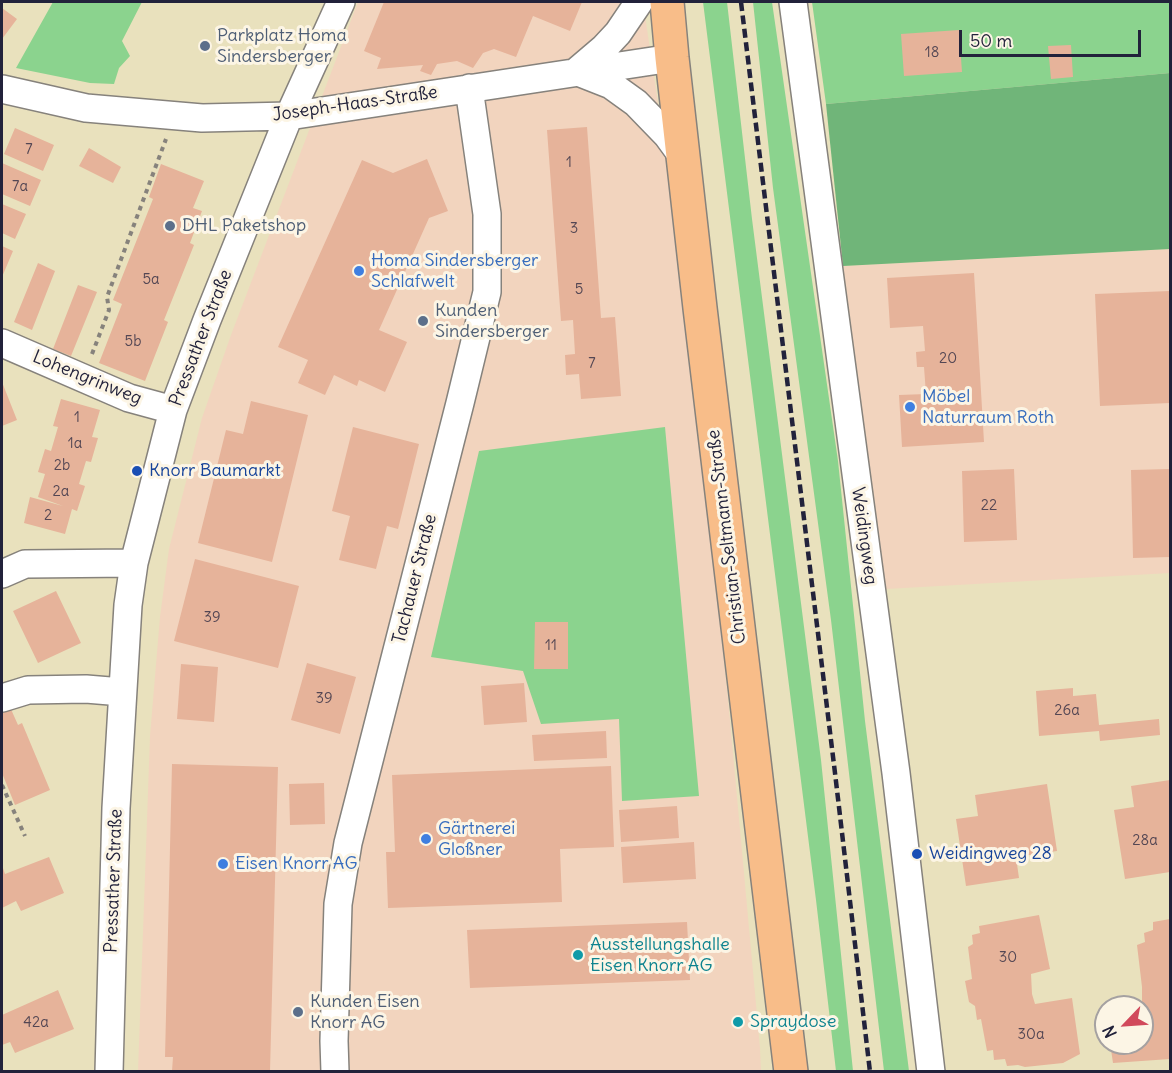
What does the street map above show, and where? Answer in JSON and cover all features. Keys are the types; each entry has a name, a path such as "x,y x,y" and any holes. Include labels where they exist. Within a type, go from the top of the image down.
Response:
{"main road":[{"name":"Christian-Seltmann-Straße","path":"667,2 683,157 791,1071"}],"street":[{"name":"Pressather Straße","path":"109,1071 116,808 128,605 134,563 173,410 289,116 341,2"},
{"path":"639,2 618,33 577,71 611,85 636,103 667,135 683,157"},
{"name":"Weidingweg","path":"793,2 894,761 931,1071"},
{"name":"Joseph-Haas-Straße","path":"2,89 86,108 202,118 289,116 672,58"},
{"name":"Tachauer Straße","path":"335,1071 338,904 348,843 486,292 487,214 469,88"},
{"name":"Lohengrinweg","path":"2,343 129,398 173,410"},
{"path":"2,574 25,564 134,563"},
{"path":"2,698 28,690 86,689 122,692"}],"path":[{"path":"82,377 109,310 107,297 162,153"},
{"path":"2,785 25,837"}],"shaded area":[{"path":"358,2 643,2 675,218 727,688 761,1071 138,1072 150,736 160,617 169,549 202,418 231,335"},
{"path":"1170,249 1170,573 886,589 843,266"}],"green space":[{"path":"53,2 142,2 122,41 130,56 119,68 114,84 90,83 16,68"},
{"path":"703,2 727,2 752,219 821,760 853,1071 836,1071"},
{"path":"753,2 772,2 838,461 865,721 909,1071 884,1071 831,620 773,188"},
{"path":"812,2 1170,2 1170,73 826,104"},
{"path":"1170,73 1170,249 843,266 826,104"},
{"path":"665,427 699,796 622,801 619,719 541,724 523,671 431,657 479,451"}],"building":[{"path":"384,2 582,2 570,31 533,16 516,57 494,49 483,53 473,68 457,61 437,64 431,75 420,71 423,65 377,69 381,58 364,51"},
{"path":"2,8 17,19 2,39"},
{"path":"959,30 962,72 904,76 901,34"},
{"path":"1071,45 1073,77 1051,79 1048,46"},
{"path":"587,127 601,318 615,317 621,396 581,399 579,374 566,375 565,355 575,354 573,320 561,321 547,130"},
{"path":"15,128 54,145 43,171 4,154"},
{"path":"89,148 121,167 113,183 79,166"},
{"name":"Homa Sindersberger Schlafwelt","path":"427,159 448,211 429,218 379,330 407,342 385,392 359,380 357,386 334,375 325,395 298,383 308,360 278,347 362,160 393,173"},
{"path":"2,163 41,180 30,206 2,194"},
{"path":"161,164 204,181 193,208 202,211 190,243 194,245 164,320 168,322 145,381 99,363 122,304 113,300 153,199 149,197"},
{"path":"2,204 26,214 15,239 2,233"},
{"path":"2,246 13,251 2,277"},
{"path":"38,263 55,271 32,330 14,322"},
{"path":"974,273 984,442 902,447 899,395 926,394 924,367 917,367 916,352 925,351 923,326 890,328 887,278"},
{"path":"78,285 97,292 71,356 53,349"},
{"path":"1170,291 1170,403 1100,406 1095,294"},
{"path":"2,382 17,420 2,426"},
{"path":"61,399 100,410 92,437 98,438 91,462 86,461 79,484 85,486 77,511 72,509 65,534 24,523 30,497 63,506 38,497 45,474 38,472 45,449 51,451 58,427 53,426"},
{"path":"251,401 308,415 272,562 198,543 226,430 243,434"},
{"path":"353,427 419,444 398,529 387,526 376,569 339,560 350,516 332,511"},
{"path":"1014,469 1017,540 964,542 962,471"},
{"path":"1170,469 1170,557 1133,558 1131,470"},
{"path":"195,559 299,586 278,668 174,641"},
{"path":"56,591 81,643 38,663 13,611"},
{"path":"535,622 568,622 568,669 534,669"},
{"path":"307,663 356,677 340,734 291,720"},
{"path":"181,664 218,667 214,722 177,719"},
{"path":"524,683 527,722 484,725 481,686"},
{"path":"1073,688 1073,696 1096,694 1099,725 1159,719 1160,735 1100,741 1099,731 1039,736 1036,691"},
{"path":"10,707 18,725 22,723 50,790 15,805 2,773 2,711"},
{"path":"606,731 607,758 534,761 532,735"},
{"name":"Eisen Knorr AG","path":"172,764 278,767 270,1071 172,1071 173,1057 165,1057"},
{"path":"611,766 614,847 560,849 562,902 388,908 386,852 395,852 392,775"},
{"path":"1170,780 1170,872 1125,879 1114,810 1134,807 1131,786"},
{"path":"324,783 325,824 290,825 289,784"},
{"path":"1047,784 1057,851 1016,857 1019,878 966,886 956,819 978,816 975,795"},
{"path":"677,806 679,838 621,842 619,810"},
{"path":"694,842 696,879 623,883 621,847"},
{"path":"49,857 64,893 21,911 16,901 2,908 2,865 5,874"},
{"path":"1039,915 1050,969 1031,974 1032,994 1035,1004 1072,998 1080,1054 1063,1063 1025,1067 1007,1066 1005,1059 994,1060 993,1050 987,1051 981,1019 977,1020 975,1006 969,1002 965,981 972,979 968,947 973,944 972,935 980,933 979,926"},
{"path":"1170,919 1170,1059 1113,1063 1112,1055 1154,1055 1154,995 1142,995 1137,945 1145,942 1144,933 1153,930 1153,922"},
{"name":"Ausstellungshalle Eisen Knorr AG","path":"687,922 690,980 470,988 467,930"},
{"path":"58,990 74,1029 15,1053 10,1042 2,1045 2,1015"}],"railway":[{"path":"741,2 870,1072"}],"place":[{"name":"Parkplatz Homa Sindersberger","path":"205,46"},
{"name":"DHL Paketshop","path":"170,226"},
{"name":"Homa Sindersberger Schlafwelt","path":"359,271"},
{"name":"Kunden Sindersberger","path":"423,321"},
{"name":"Möbel Naturraum Roth","path":"910,407"},
{"name":"Knorr Baumarkt","path":"137,471"},
{"name":"Gärtnerei Gloßner","path":"426,839"},
{"name":"Weidingweg 28","path":"917,854"},
{"name":"Eisen Knorr AG","path":"223,864"},
{"name":"Ausstellungshalle Eisen Knorr AG","path":"578,955"},
{"name":"Kunden Eisen Knorr AG","path":"298,1012"},
{"name":"Spraydose","path":"738,1022"}]}
